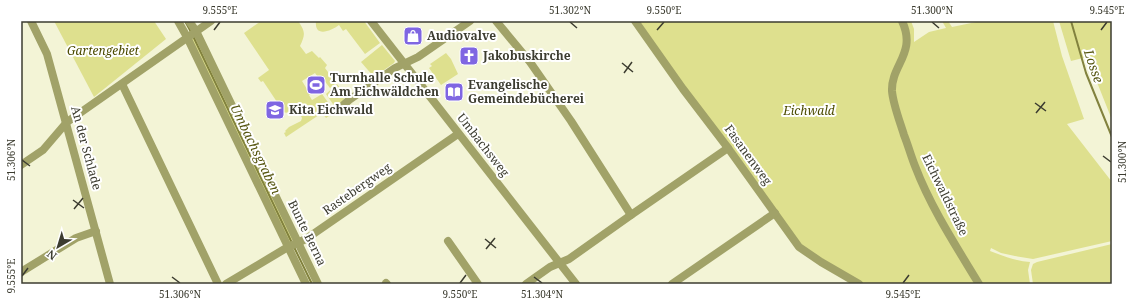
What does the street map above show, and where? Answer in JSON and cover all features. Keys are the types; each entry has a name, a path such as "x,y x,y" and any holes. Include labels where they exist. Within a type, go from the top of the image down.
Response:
{"street":[{"name":"An der Schlade","path":"31,21 47,54 110,284"},
{"name":"Bunte Berna","path":"178,21 191,34 293,245 306,284"},
{"name":"Bunte Berna","path":"189,21 191,34 293,245 318,284"},
{"path":"21,165 43,150 66,122 211,21"},
{"name":"Umbachsweg","path":"371,21 576,284"},
{"path":"337,111 349,100 394,68 418,57 470,21"},
{"path":"496,21 530,62 571,121 631,215"},
{"name":"Fasanenweg","path":"635,21 683,89 800,247 821,262 859,284"},
{"name":"Eichwaldstraße","path":"902,21 906,30 907,44 892,82 892,92 901,124 916,167 934,207 979,284"},
{"path":"122,84 218,284"},
{"name":"Rastebergweg","path":"226,284 306,239 458,134"},
{"path":"526,284 550,267 569,259 728,148"},
{"path":"672,284 775,213"},
{"path":"21,272 76,238 96,231"},
{"path":"448,241 478,284"}],"green space":[{"name":"Gartengebiet","path":"54,21 154,21 166,39 94,97"},
{"path":"261,21 298,21 304,34 300,46 306,54 312,51 319,58 320,57 327,65 325,68 336,83 330,88 323,79 320,80 315,73 302,81 312,100 322,94 335,112 326,118 322,113 286,137 284,133 286,132 285,131 289,127 301,121 302,118 300,114 295,114 292,116 289,113 281,112 276,104 277,102 263,81 261,82 258,78 269,70 244,33"},
{"path":"316,21 364,21 380,43 365,54 346,29 343,31 339,25 328,31 320,31 316,26"},
{"name":"Eichwald","path":"632,21 911,21 914,29 914,42 929,32 946,28 942,21 948,21 952,27 981,21 1053,21 1062,56 1084,119 1067,124 1112,182 1112,241 1033,259 1001,253 991,248 990,251 1000,255 1030,262 1028,270 1030,284 855,284 798,249"},
{"path":"1059,21 1112,21 1112,120 1087,57 1071,61"},
{"path":"196,36 293,239 289,241 191,40"},
{"path":"382,45 395,61 374,77 361,62"},
{"path":"446,53 451,59 458,74 441,85 429,68 432,66 430,64"},
{"path":"337,84 345,94 343,102 337,110 326,94"},
{"path":"1112,244 1112,284 1033,284 1031,270 1033,264"}],"waterway":[{"name":"Umbachsgraben","path":"185,21 191,32"},
{"name":"Losse","path":"1071,21 1086,73 1112,137"},
{"name":"Umbachsgraben","path":"193,36 292,243"},
{"name":"Umbachsgraben","path":"294,247 312,284"}],"place":[{"name":"Audiovalve","path":"413,36"},
{"name":"Jakobuskirche","path":"469,56"},
{"name":"Turnhalle Schule Am Eichwäldchen","path":"316,85"},
{"name":"Evangelische Gemeindebücherei","path":"454,92"},
{"name":"Kita Eichwald","path":"275,110"}]}
